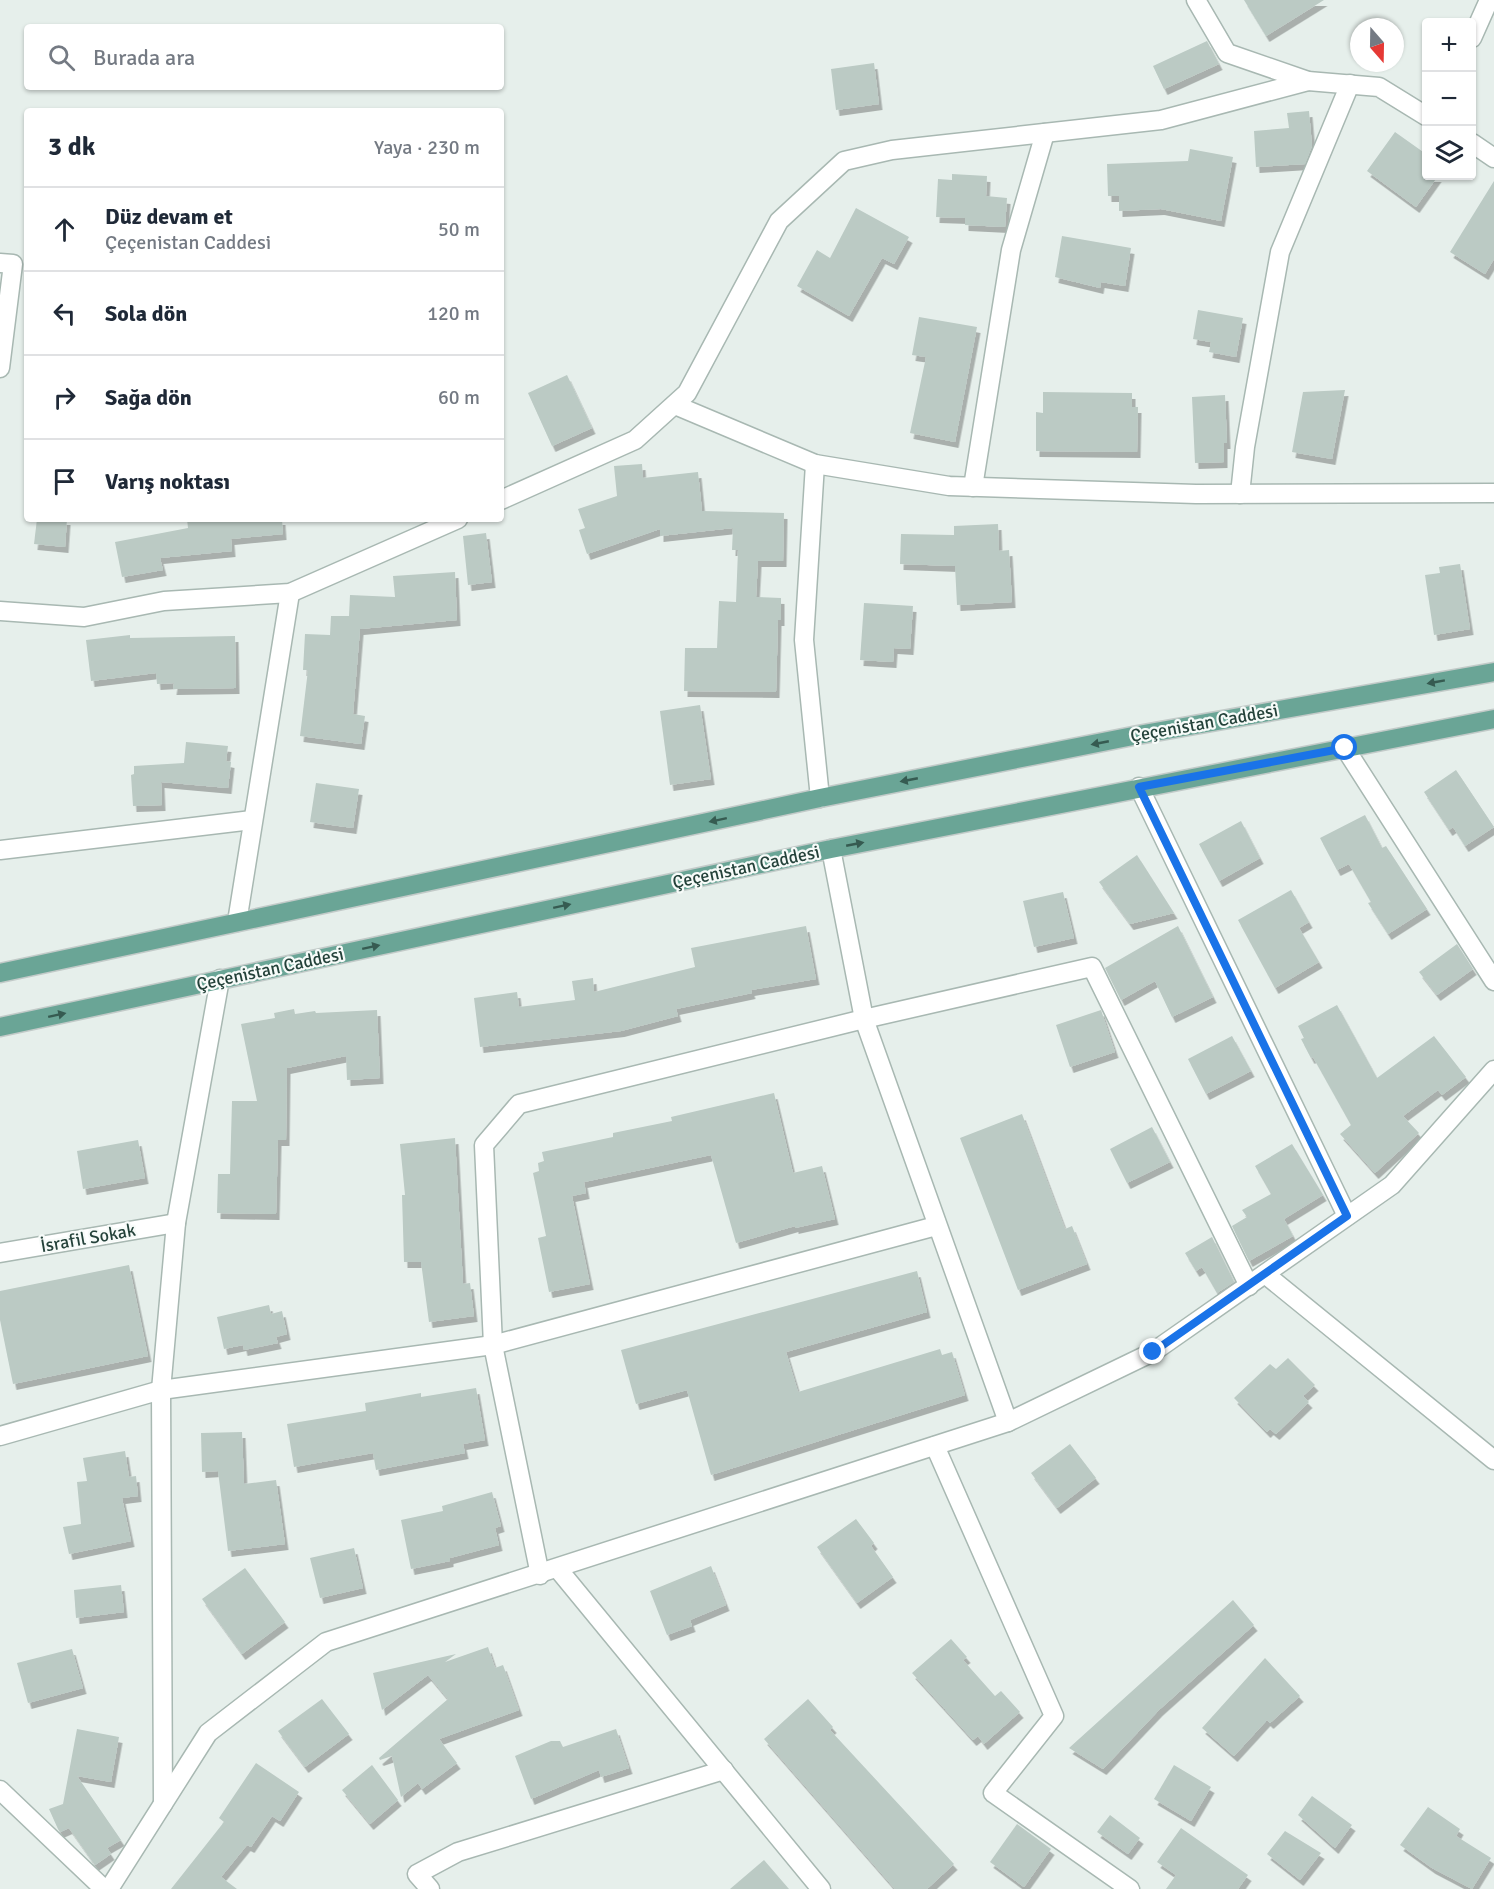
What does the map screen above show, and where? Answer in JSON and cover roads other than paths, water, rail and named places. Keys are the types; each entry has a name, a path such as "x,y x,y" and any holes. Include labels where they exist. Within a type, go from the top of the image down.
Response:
{"main road":[{"name":"Çeçenistan Caddesi","path":"0,973 820,798 1138,735 1494,672"},
{"name":"Çeçenistan Caddesi","path":"0,1027 831,849 1494,719"}],"street":[{"path":"1196,0 1227,53 1308,81 1378,87 1422,114"},
{"path":"1476,30 1490,0"},
{"path":"504,499 635,440 675,405 687,393 779,221 844,161 892,150 1161,120 1308,81"},
{"path":"1240,494 1245,447 1280,252 1350,84"},
{"path":"973,487 1011,250 1045,133"},
{"path":"1476,146 1494,158"},
{"path":"0,262 13,264 0,368"},
{"path":"675,405 816,464 948,486 1240,494 1494,493"},
{"path":"816,464 804,640 820,798"},
{"path":"0,611 84,617 164,601 290,593 451,522"},
{"path":"237,922 290,593"},
{"path":"1345,748 1494,981"},
{"path":"1139,787 1347,1216"},
{"path":"0,850 252,820"},
{"path":"831,849 864,1019 936,1226 1008,1422"},
{"path":"540,1575 493,1345 484,1145 519,1104 864,1019 1092,968 1249,1286"},
{"path":"163,1804 161,1390 176,1223 220,979"},
{"path":"0,1790 106,1889 208,1733 326,1642 540,1575 1008,1422 1153,1352 1392,1185 1494,1070"},
{"name":"İsrafil Sokak","path":"0,1253 176,1223"},
{"path":"0,1436 161,1390 493,1345 936,1226"},
{"path":"1265,1274 1494,1460"},
{"path":"935,1446 1054,1716 993,1793 1130,1889"},
{"path":"558,1569 821,1889"},
{"path":"430,1889 417,1874 458,1852 724,1770"}]}
